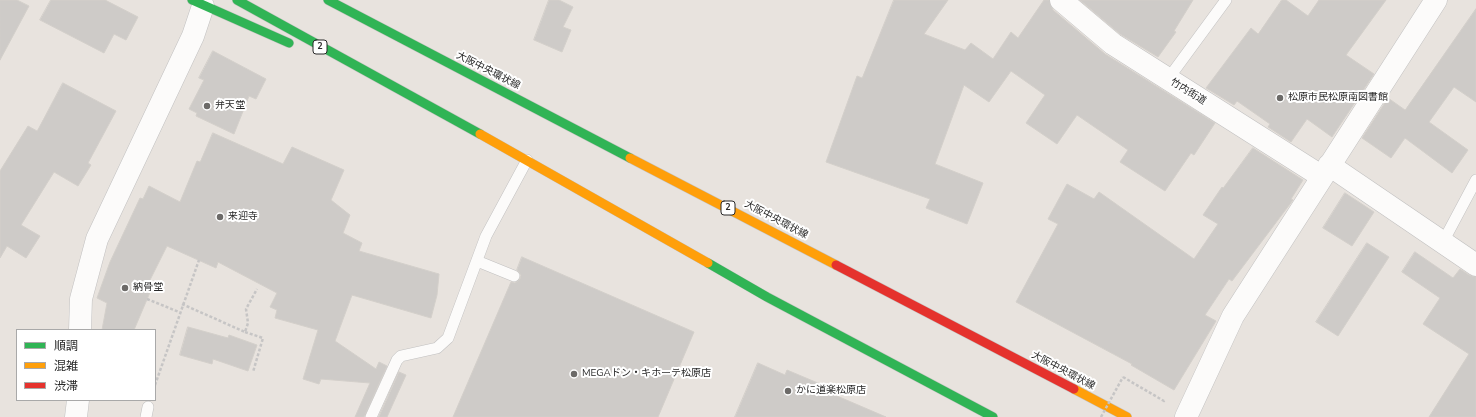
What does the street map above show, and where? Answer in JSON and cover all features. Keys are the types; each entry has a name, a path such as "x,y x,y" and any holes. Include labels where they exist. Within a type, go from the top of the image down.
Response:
{"main road":[{"name":"2","path":"237,0 527,160 767,297 993,417"},
{"name":"大阪中央環状線","path":"328,0 1127,417"},
{"path":"198,3 296,46"},
{"path":"318,56 404,93"}],"street":[{"name":"竹内街道","path":"1061,0 1113,44 1168,79 1325,171 1443,242 1476,264"},
{"path":"1186,417 1233,316 1436,0"},
{"path":"80,329 81,299 97,239 193,36 198,3"},
{"path":"76,417 78,401"}],"lane":[{"path":"1168,79 1226,0"},
{"path":"372,417 392,369 401,356 437,348 448,338 486,236 527,160"},
{"path":"1443,242 1476,180"},
{"path":"477,261 514,276"}],"path":[{"path":"156,382 179,312 199,260"},
{"path":"245,332 248,323 246,309 257,289"},
{"path":"147,299 179,312"},
{"path":"182,304 245,332 263,338 253,372"},
{"path":"1101,417 1123,377 1164,401"}],"building":[{"path":"0,0 17,0 29,6 0,60"},
{"path":"51,0 105,0 138,17 126,40 114,34 104,53 40,20"},
{"path":"549,0 559,0 573,7 563,27 571,30 562,52 534,40"},
{"path":"894,0 948,0 924,34 965,50 971,43 993,59 1011,32 1018,38 1044,0 1049,0 1053,10 1105,54 1215,123 1194,155 1191,153 1165,191 1120,162 1128,150 1077,115 1057,144 1026,123 1045,95 1011,71 989,102 964,85 935,164 983,183 967,224 926,208 930,199 826,162 857,76 862,78"},
{"path":"1080,0 1193,0 1174,31 1176,32 1158,57 1120,34"},
{"path":"1282,0 1286,0 1308,16 1319,0 1386,0 1346,55 1374,74 1332,137 1307,119 1291,142 1268,127 1270,124 1237,101 1234,105 1206,88 1251,28 1258,34"},
{"path":"1476,9 1476,102 1454,87 1429,122 1468,150 1452,173 1405,138 1391,158 1362,138 1388,98 1405,110"},
{"path":"213,51 266,79 256,99 249,96 234,134 196,116 197,113 189,109 204,80 199,78"},
{"path":"63,83 116,111 88,163 91,165 78,186 54,172 21,225 40,236 26,258 7,246 0,258 0,171 28,126 37,131"},
{"path":"213,133 283,164 292,147 344,170 331,200 350,215 343,233 362,243 359,251 439,274 437,295 431,318 352,295 335,341 376,369 379,362 387,366 364,417 355,417 370,383 321,379 319,384 303,379 318,330 275,318 277,310 270,307 277,293 218,262 216,268 167,246 147,286 151,290 134,329 102,329 107,303 97,298 110,262 140,198 143,199 149,186 180,202 197,161 200,162"},
{"path":"1253,148 1303,180 1291,199 1293,200 1232,281 1229,279 1205,315 1216,321 1174,390 1131,365 1132,364 1016,302 1058,224 1048,219 1067,184 1094,199 1099,192 1194,259 1218,224 1203,215 1222,187 1223,188"},
{"path":"1345,193 1374,212 1352,246 1323,228"},
{"path":"1367,243 1389,257 1338,336 1316,322"},
{"path":"1415,252 1453,278 1460,269 1469,275 1476,277 1476,417 1429,417 1469,354 1423,324 1440,298 1402,272"},
{"name":"MEGAドン・キホーテ松原店","path":"522,257 694,332 658,417 453,417 511,282 515,283 520,279 521,275 517,270"},
{"path":"188,327 228,338 229,335 257,345 248,371 213,359 212,364 180,355"},
{"name":"かに道楽松原店","path":"758,363 785,375 787,370 832,389 830,393 886,417 735,417"},
{"path":"399,372 406,375 387,417 379,417"}],"traffic: fast":[{"path":"192,0 289,43"},
{"path":"237,0 480,134"},
{"path":"328,0 630,158"},
{"path":"708,263 767,297 993,417"}],"traffic: slow":[{"path":"480,134 708,263"},
{"path":"630,158 836,265"},
{"path":"1074,389 1127,417"}],"traffic: jam":[{"path":"836,265 1074,389"}],"place":[{"name":"松原市民松原南図書館","path":"1280,98"},
{"name":"弁天堂","path":"207,106"},
{"name":"来迎寺","path":"220,217"},
{"name":"納骨堂","path":"125,288"},
{"name":"MEGAドン・キホーテ松原店","path":"574,374"},
{"name":"かに道楽松原店","path":"788,391"}]}
